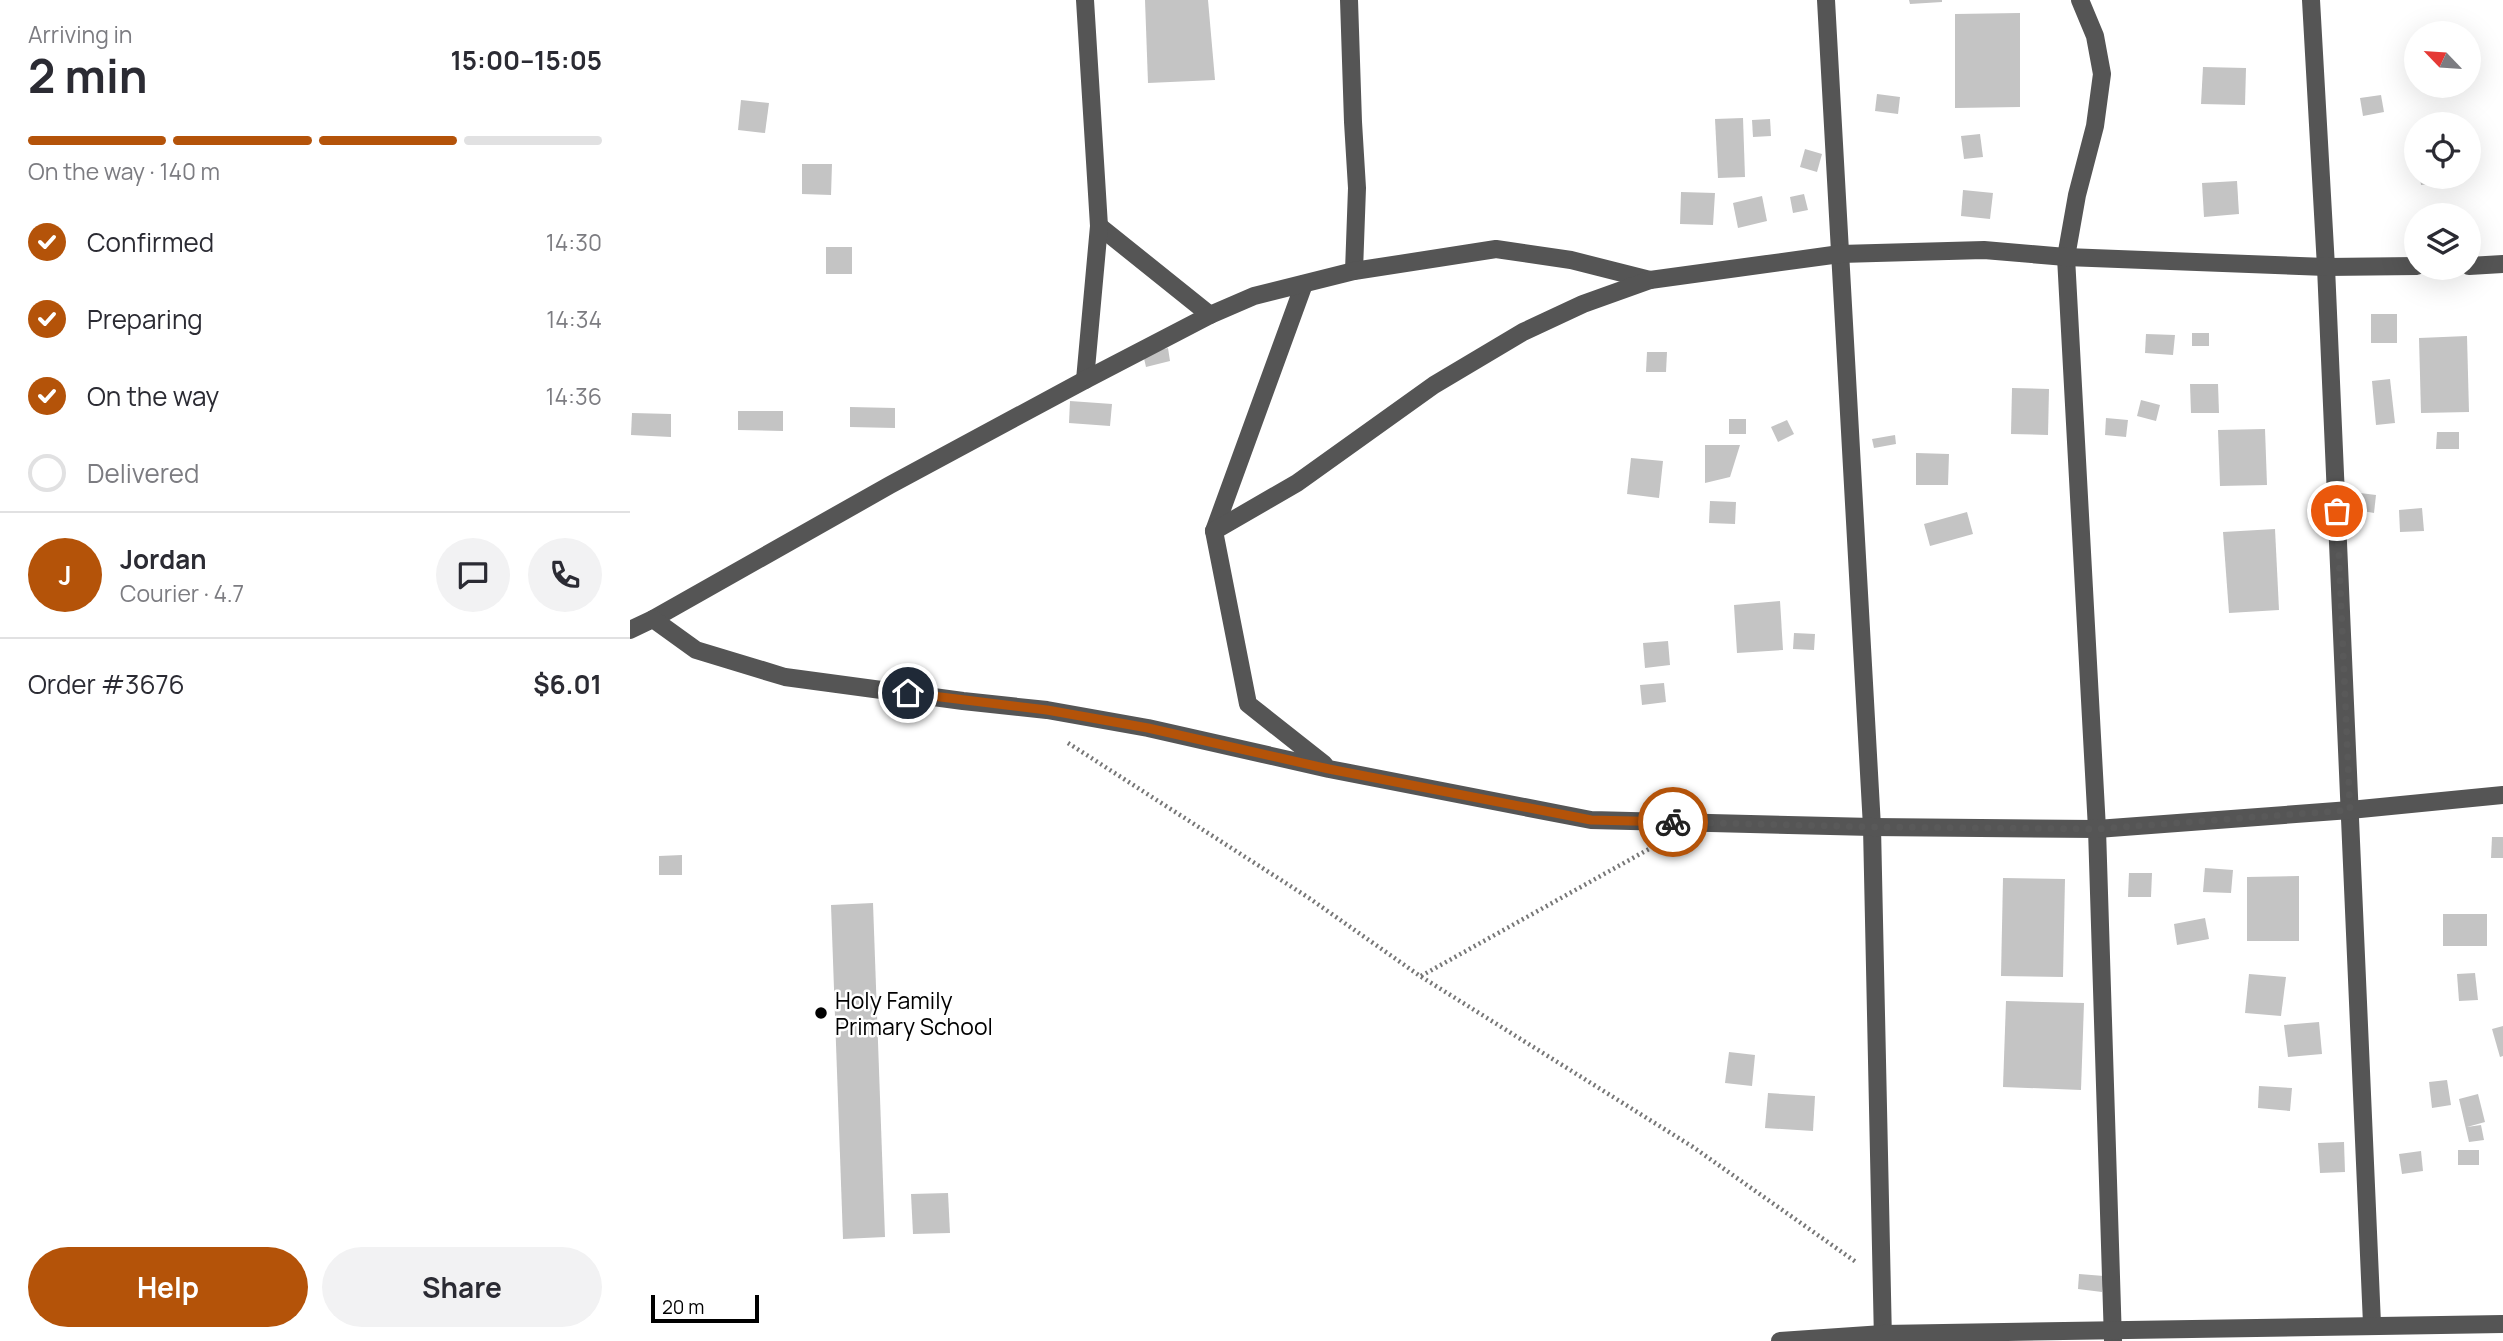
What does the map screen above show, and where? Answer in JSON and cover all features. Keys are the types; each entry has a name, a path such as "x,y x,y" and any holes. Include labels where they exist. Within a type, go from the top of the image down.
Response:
{"street":[{"path":"1084,380 1099,226 1085,0"},
{"path":"1349,0 1357,188 1354,271"},
{"path":"1350,22 1363,0"},
{"path":"1826,0 1872,827 1883,1338"},
{"path":"2080,0 2095,36 2102,74 2095,126 2077,195 2066,257 2097,829 2112,1335"},
{"path":"2311,0 2326,267 2372,1324"},
{"path":"1099,226 1210,315"},
{"path":"630,630 1084,380 1210,315 1254,296 1354,271 1496,249 1571,260 1650,280"},
{"path":"1214,531 1297,483 1434,385 1523,332 1583,304 1650,280 1840,254 1984,250 2066,257 2326,267 2404,266"},
{"path":"2481,265 2503,264"},
{"path":"1304,284 1214,531 1248,704 1329,769"},
{"path":"653,619 696,650 785,677 1047,710 1148,728 1329,769 1591,820 2097,829 2350,810 2503,795"},
{"path":"1780,1341 2112,1335 2372,1324 2503,1324"}],"path":[{"path":"1066,742 1309,898 1420,976 1693,1147 1882,1281"},
{"path":"1420,976 1650,849"}],"building":[{"path":"1145,0 1208,0 1215,80 1148,83"},
{"path":"1909,0 1942,0 1942,2 1910,4"},
{"path":"2020,13 2020,107 1955,108 1955,14"},
{"path":"2203,67 2246,68 2245,105 2201,104"},
{"path":"1877,94 1900,97 1898,114 1875,111"},
{"path":"2381,95 2384,112 2363,116 2360,98"},
{"path":"741,100 769,103 765,133 738,130"},
{"path":"1743,118 1745,177 1718,178 1715,119"},
{"path":"1770,119 1771,136 1753,137 1752,120"},
{"path":"1980,134 1983,157 1964,159 1961,136"},
{"path":"1805,149 1822,154 1817,172 1800,167"},
{"path":"802,164 832,164 831,195 802,194"},
{"path":"2237,181 2239,214 2204,217 2202,183"},
{"path":"1963,190 1993,193 1990,219 1961,216"},
{"path":"1681,192 1715,193 1713,225 1680,224"},
{"path":"1804,194 1808,210 1793,213 1790,197"},
{"path":"1762,196 1767,221 1738,228 1733,203"},
{"path":"826,247 852,247 852,274 826,274"},
{"path":"2371,314 2397,314 2397,343 2371,343"},
{"path":"2192,333 2209,333 2209,346 2192,346"},
{"path":"2146,334 2175,335 2173,355 2145,353"},
{"path":"2467,336 2469,412 2421,413 2419,338"},
{"path":"1168,348 1170,361 1146,367 1143,354"},
{"path":"1647,352 1667,352 1666,372 1646,372"},
{"path":"2390,379 2395,423 2376,425 2372,381"},
{"path":"2190,384 2218,384 2219,413 2191,413"},
{"path":"2012,388 2049,389 2048,435 2011,434"},
{"path":"2141,400 2160,405 2156,421 2137,416"},
{"path":"1070,401 1112,404 1110,426 1069,423"},
{"path":"850,407 895,408 895,428 850,427"},
{"path":"738,411 783,411 783,431 738,430"},
{"path":"632,413 671,414 671,437 631,435"},
{"path":"2106,418 2128,420 2126,437 2105,435"},
{"path":"1729,419 1746,419 1746,434 1729,434"},
{"path":"1787,420 1794,434 1778,442 1771,427"},
{"path":"2265,429 2267,485 2220,486 2218,430"},
{"path":"2437,432 2459,432 2459,449 2436,449"},
{"path":"1895,435 1896,444 1874,448 1872,439"},
{"path":"1705,445 1740,445 1730,477 1705,483"},
{"path":"1916,453 1949,454 1948,485 1916,485"},
{"path":"1631,458 1663,461 1659,498 1627,494"},
{"path":"2360,493 2376,495 2374,513 2357,510"},
{"path":"1710,501 1736,502 1735,524 1709,523"},
{"path":"2422,508 2424,531 2400,532 2399,510"},
{"path":"1967,512 1973,534 1930,546 1924,524"},
{"path":"2275,529 2279,610 2229,613 2223,532"},
{"path":"1780,601 1783,650 1737,653 1734,605"},
{"path":"1794,633 1815,634 1814,650 1793,649"},
{"path":"1668,641 1670,665 1645,668 1643,643"},
{"path":"1664,683 1666,702 1642,705 1640,685"},
{"path":"2492,837 2503,837 2503,858 2491,858"},
{"path":"682,855 682,875 659,875 659,856"},
{"path":"2205,868 2233,870 2231,893 2203,892"},
{"path":"2129,873 2152,873 2151,897 2128,897"},
{"path":"2299,876 2299,941 2247,941 2247,877"},
{"path":"2003,878 2065,879 2063,977 2001,976"},
{"path":"873,903 885,1237 843,1239 831,905"},
{"path":"2443,914 2487,914 2487,946 2443,946"},
{"path":"2205,918 2209,939 2177,945 2174,924"},
{"path":"2475,973 2478,1000 2459,1001 2457,974"},
{"path":"2249,974 2286,977 2281,1016 2245,1013"},
{"path":"2006,1001 2084,1003 2081,1090 2003,1087"},
{"path":"2319,1022 2322,1054 2288,1057 2284,1025"},
{"path":"2503,1026 2503,1056 2500,1057 2492,1029"},
{"path":"1729,1052 1755,1055 1752,1086 1725,1083"},
{"path":"2447,1080 2451,1105 2432,1108 2429,1082"},
{"path":"2259,1086 2292,1088 2290,1111 2258,1108"},
{"path":"1768,1093 1815,1096 1813,1131 1765,1128"},
{"path":"2478,1094 2485,1122 2467,1127 2481,1125 2484,1140 2469,1142 2459,1099"},
{"path":"2344,1142 2345,1172 2320,1173 2318,1143"},
{"path":"2458,1150 2479,1150 2479,1165 2458,1165"},
{"path":"2421,1151 2423,1171 2402,1174 2399,1154"},
{"path":"948,1193 950,1233 913,1234 911,1194"},
{"path":"2079,1274 2104,1276 2102,1292 2078,1289"}],"way so far":[{"path":"1673,822 2097,829 2350,810 2337,511"}],"place":[{"name":"Holy Family Primary School","path":"821,1013"}],"route":[{"path":"908,693 1008,704 1148,728 1329,769 1591,820 1673,822"}]}
